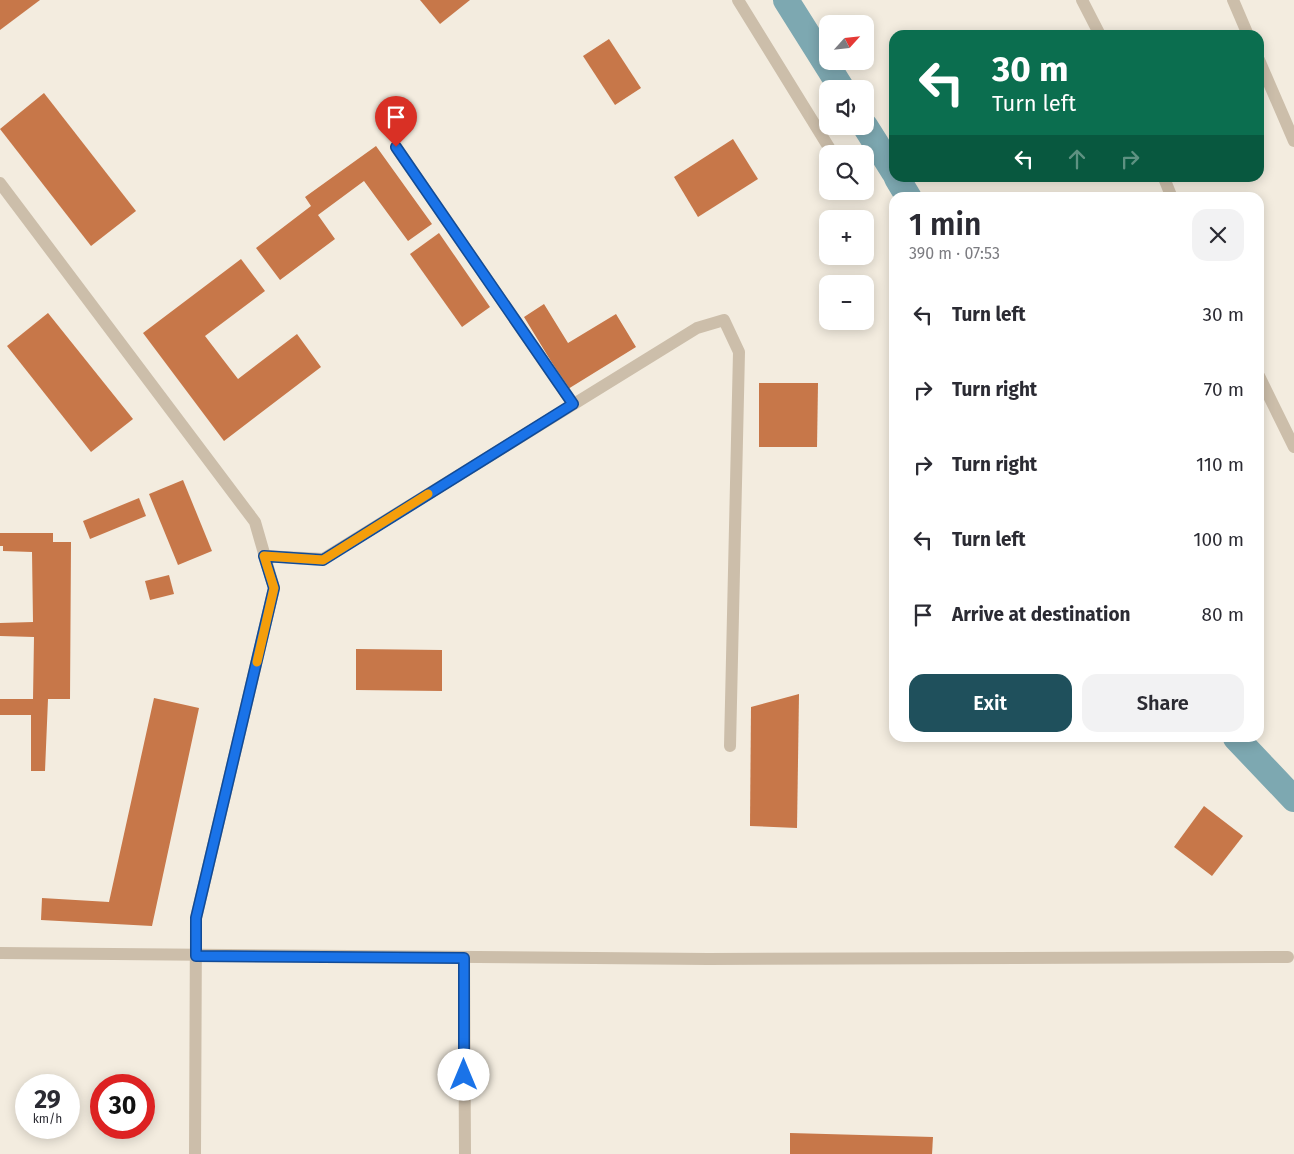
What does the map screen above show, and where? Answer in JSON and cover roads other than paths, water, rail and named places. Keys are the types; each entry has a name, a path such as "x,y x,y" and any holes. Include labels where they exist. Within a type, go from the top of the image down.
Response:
{"street":[{"path":"738,0 827,145"},
{"path":"1082,0 1097,30"},
{"path":"1233,0 1246,30"},
{"path":"1264,72 1294,141"},
{"path":"396,147 573,404"},
{"path":"0,183 255,522 274,588 196,918 195,1154"},
{"path":"264,556 323,560 697,328 724,320 738,352 730,746"},
{"path":"1264,386 1294,448"},
{"path":"0,953 718,959 1288,957"},
{"path":"464,958 465,1154"}],"waterway":[{"path":"786,0 836,80"},
{"path":"871,135 889,164"},
{"path":"899,182 905,192"},
{"path":"1240,742 1294,799"}]}
